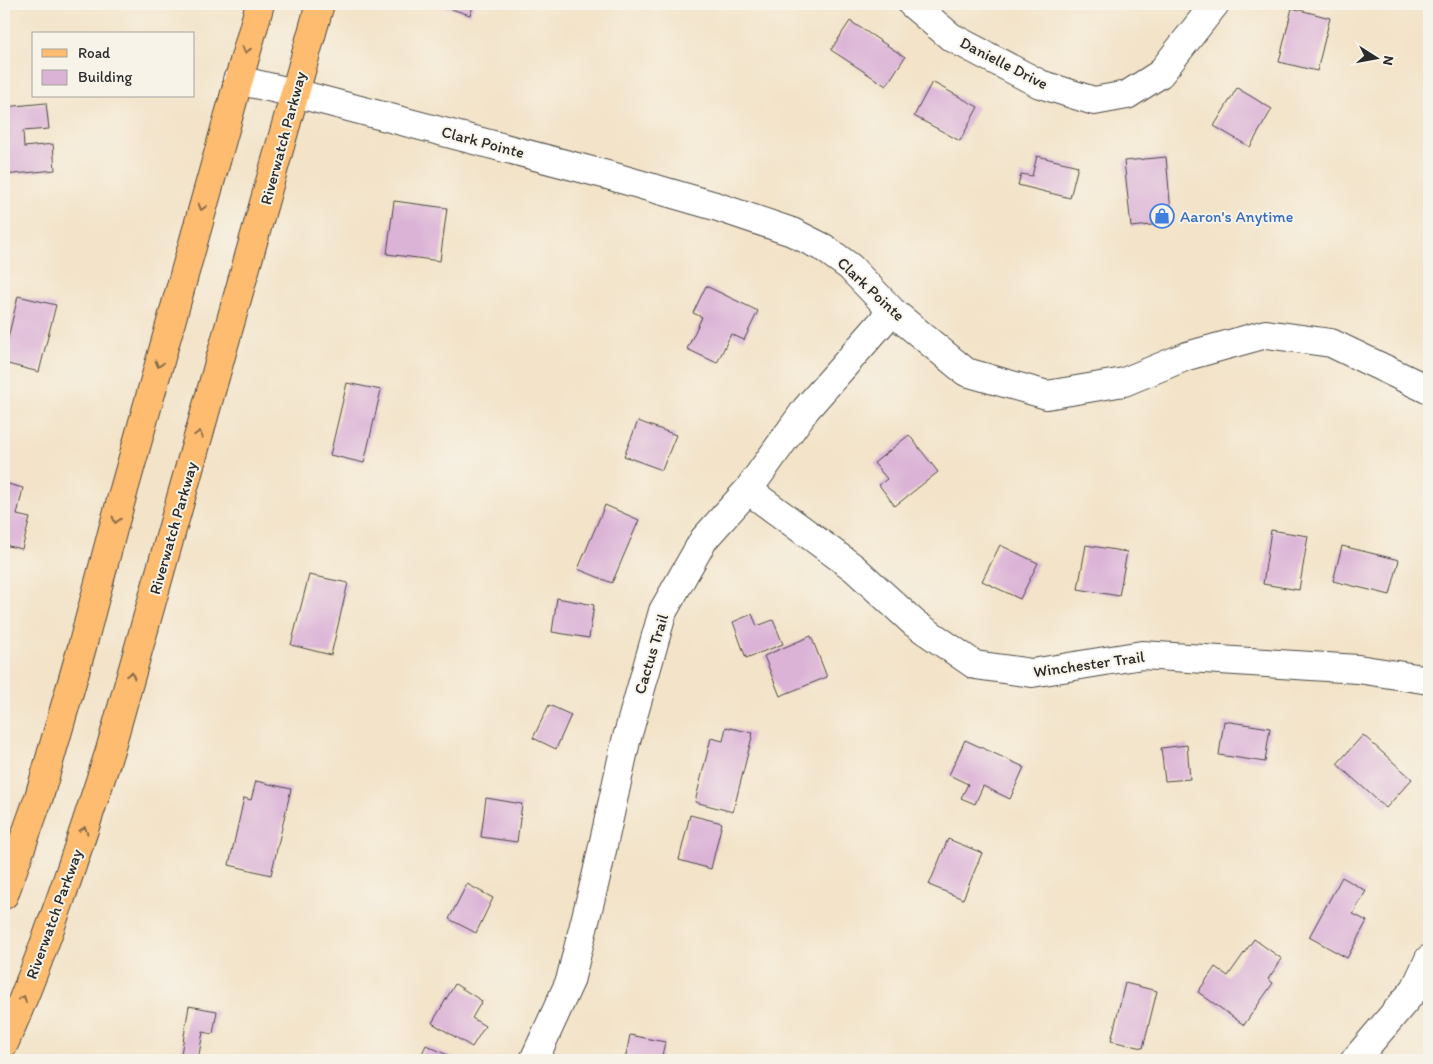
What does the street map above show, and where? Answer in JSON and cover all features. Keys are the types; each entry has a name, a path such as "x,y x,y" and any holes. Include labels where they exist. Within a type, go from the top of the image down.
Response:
{"main road":[{"path":"4,895 39,797 82,647 237,80 260,4"},
{"name":"Riverwatch Parkway","path":"4,1044 39,960 110,750 320,4"}],"street":[{"name":"Danielle Drive","path":"912,4 952,37 1040,84 1094,101 1127,95 1160,74 1213,8 1214,4"},
{"name":"Clark Pointe","path":"237,80 295,93 611,176 752,218 792,232 824,248 850,267 892,311 966,372 1047,395 1124,382 1186,356 1266,334 1331,343 1429,390"},
{"name":"Cactus Trail","path":"534,1060 570,981 597,873 626,741 663,611 704,539 748,490 806,409 892,311"},
{"name":"Winchester Trail","path":"748,490 854,568 914,623 975,666 1032,673 1142,655 1358,669 1429,680"},
{"path":"1355,1060 1415,989 1429,959"}],"building":[{"path":"146,4 161,4 160,8"},
{"path":"436,4 474,4 470,15"},
{"path":"1292,8 1330,18 1317,71 1279,62"},
{"path":"850,21 905,57 886,86 831,50"},
{"path":"932,82 978,107 960,141 914,116"},
{"path":"1237,88 1272,109 1250,147 1214,126"},
{"path":"46,103 49,129 23,131 24,147 53,144 55,170 4,175 4,107"},
{"path":"1037,156 1078,166 1070,198 1018,185 1021,174 1032,176"},
{"path":"1166,157 1172,223 1131,227 1124,161"},
{"path":"394,201 447,208 440,261 387,254"},
{"path":"706,286 758,311 744,340 731,334 717,363 687,349 702,317 693,313"},
{"path":"18,296 56,305 39,372 4,363 4,355"},
{"path":"347,383 381,390 364,463 330,455"},
{"path":"638,421 676,435 662,470 624,456"},
{"path":"909,435 938,472 895,506 879,485 887,479 874,463"},
{"path":"4,483 23,488 17,515 30,518 22,549 4,545"},
{"path":"605,505 639,520 612,583 578,569"},
{"path":"1271,530 1308,536 1299,590 1263,584"},
{"path":"1000,545 1038,563 1020,599 982,581"},
{"path":"1086,545 1127,552 1119,596 1078,589"},
{"path":"1342,546 1399,560 1390,595 1333,581"},
{"path":"309,575 348,583 331,655 291,645"},
{"path":"557,598 594,605 589,638 552,632"},
{"path":"752,614 757,626 773,620 783,644 746,658 733,622"},
{"path":"811,636 827,677 780,696 764,656"},
{"path":"549,705 571,715 556,749 533,738"},
{"path":"1224,721 1270,728 1265,762 1219,755"},
{"path":"726,727 753,733 733,812 695,802 711,738 723,741"},
{"path":"1363,735 1412,779 1386,808 1337,764"},
{"path":"965,740 1024,767 1010,799 983,786 975,804 961,798 968,784 949,775"},
{"path":"1187,745 1190,779 1165,781 1161,748"},
{"path":"256,781 291,789 271,875 229,865 244,798 251,800"},
{"path":"486,798 522,804 517,842 481,837"},
{"path":"690,815 722,823 711,869 679,860"},
{"path":"948,839 982,853 963,899 929,885"},
{"path":"1342,877 1366,891 1353,914 1367,921 1347,958 1309,937"},
{"path":"467,884 493,898 476,933 449,919"},
{"path":"1254,939 1282,959 1268,979 1273,983 1244,1025 1198,992 1215,967 1228,976"},
{"path":"1125,983 1157,991 1143,1048 1111,1041"},
{"path":"455,984 482,1001 472,1018 485,1026 472,1047 432,1023"},
{"path":"189,1006 217,1011 213,1034 203,1032 198,1060 180,1060"},
{"path":"630,1035 665,1042 661,1060 625,1060"},
{"path":"426,1045 458,1060 419,1060"}],"place":[{"name":"Aaron's Anytime","path":"1162,216"}]}
